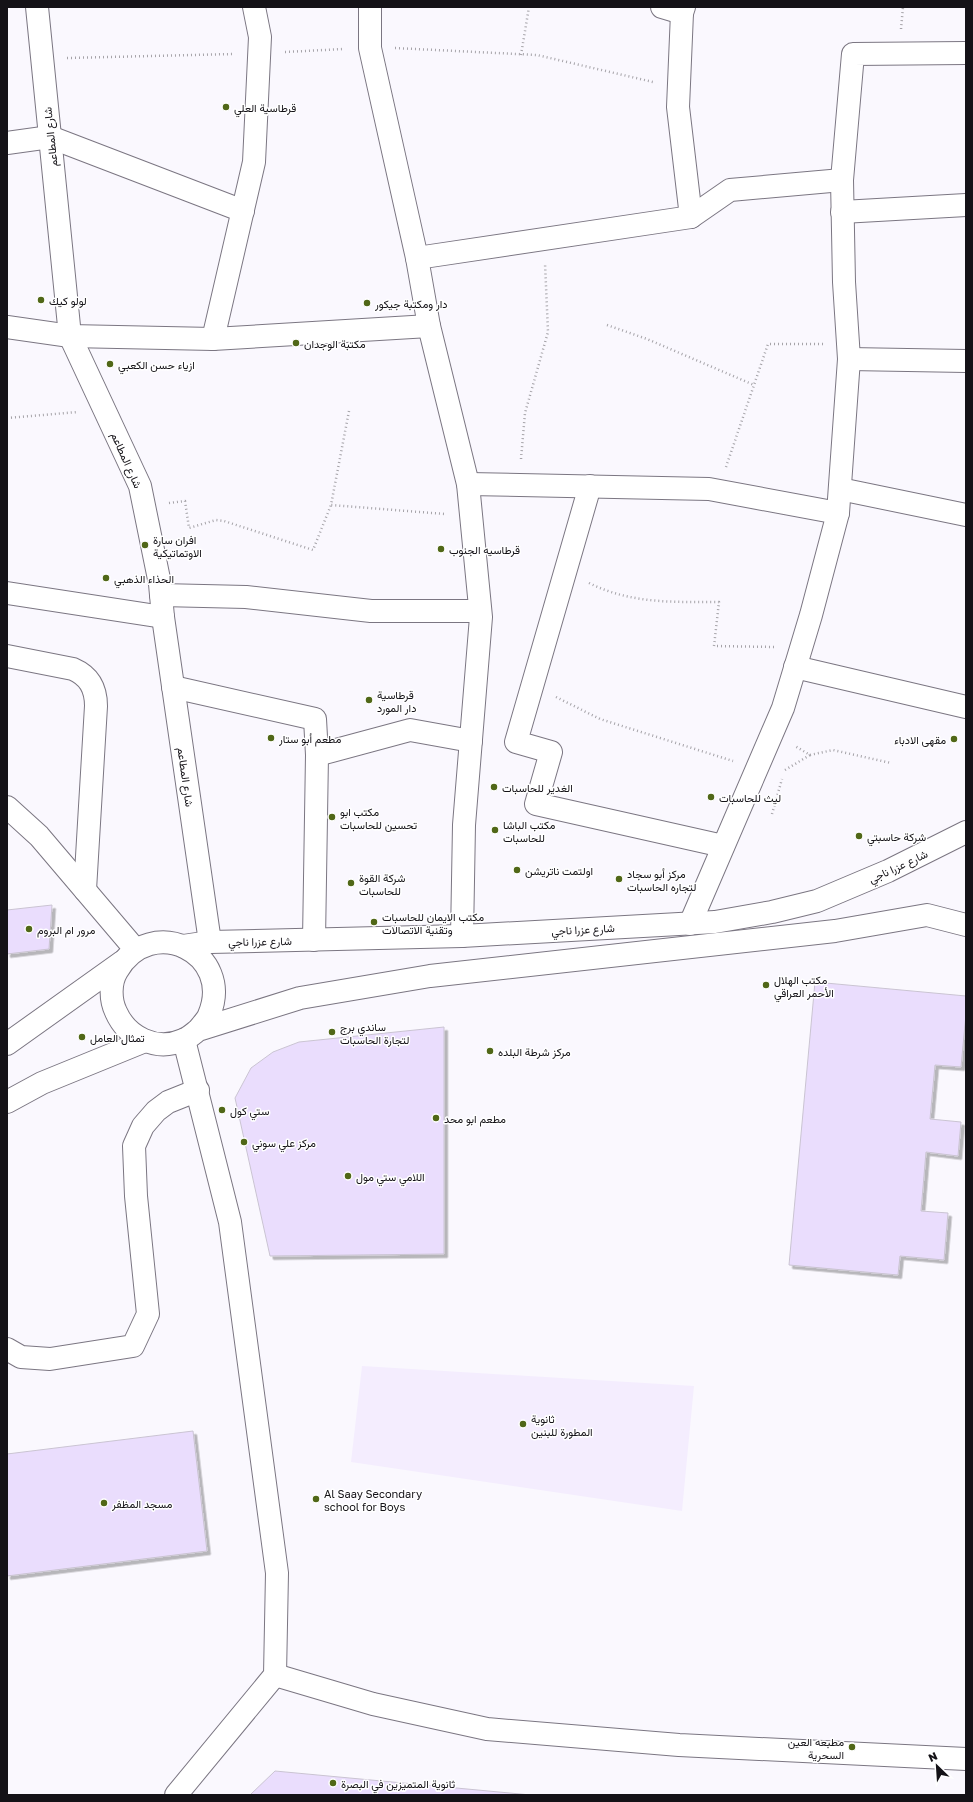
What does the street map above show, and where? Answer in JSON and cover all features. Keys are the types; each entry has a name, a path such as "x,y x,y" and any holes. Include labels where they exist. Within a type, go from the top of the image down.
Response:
{"street":[{"name":"شارع المطاعم","path":"38,7 70,336 140,486 161,595 210,942"},
{"path":"213,339 254,162 260,37 254,7"},
{"path":"370,7 370,48 417,258 429,326 468,484 480,611 464,825 462,936"},
{"path":"676,9 678,107 691,217"},
{"path":"690,924 783,708 838,513 849,351 844,282 842,180 853,54 966,53"},
{"path":"7,143 50,137 243,211"},
{"path":"417,258 691,217 730,190 842,180"},
{"path":"842,212 966,205"},
{"path":"7,326 70,336 213,339 429,326"},
{"path":"849,351 966,361"},
{"path":"468,484 709,489 838,513"},
{"path":"590,486 516,742 551,752 536,804 724,846"},
{"path":"840,489 966,515"},
{"path":"7,593 163,617"},
{"path":"161,595 246,597 371,611 480,611"},
{"path":"7,656 73,669 82,673 93,687 96,696 85,890"},
{"path":"798,657 966,707"},
{"path":"173,687 315,720 317,755 314,940"},
{"path":"317,755 410,730 471,741"},
{"path":"7,807 40,836 85,890 129,955"},
{"name":"شارع عزرا ناجي","path":"183,946 210,942 462,936 715,922 772,912 817,901 888,871 966,832"},
{"path":"129,955 115,975 112,991 113,1007 120,1021 131,1033 145,1041 158,1044 172,1044 191,1035 300,998 430,976 835,931 927,915 966,925"},
{"path":"7,1044 129,955 151,943 167,942 183,946 197,954 208,968 214,984 214,1000 209,1016 191,1035"},
{"path":"176,1795 275,1675 277,1573 230,1222 198,1090 191,1035"},
{"path":"7,1102 42,1083 145,1041"},
{"path":"7,1349 21,1357 50,1359 133,1346 148,1314 136,1196 134,1146 143,1126 156,1111 168,1102 198,1090"},
{"path":"275,1675 373,1704 488,1730 679,1745 966,1759"}],"path":[{"path":"521,55 528,7"},
{"path":"519,485 525,413 548,332 544,239"},
{"path":"607,325 647,339 754,385"},
{"path":"718,490 768,344 849,351"},
{"path":"7,418 104,410"},
{"path":"144,506 185,501 189,528 216,520 224,521 313,550 331,505 349,411"},
{"path":"331,505 471,516"},
{"path":"565,571 607,592 651,601 719,602 714,646 798,657"},
{"path":"532,685 600,719 757,768"},
{"path":"773,732 810,755"},
{"path":"784,771 810,755 833,750 892,763"},
{"path":"772,814 782,778"}],"shaded area":[{"name":"ثانوية المطورة للبنين","path":"362,1366 694,1386 682,1511 351,1462"}],"building":[{"name":"مرور ام البروم","path":"52,905 49,949 7,954 7,910"},
{"path":"815,982 966,996 966,1014 961,1067 935,1065 930,1119 961,1122 958,1156 926,1152 921,1211 948,1213 944,1260 900,1256 898,1275 789,1265"},
{"name":"اللامي ستي مول","path":"444,1027 444,1254 270,1256 235,1098 251,1068 273,1052 299,1042"},
{"name":"مسجد المظفر","path":"193,1431 207,1551 7,1576 7,1454"},
{"name":"ثانوية المتميزين في البصرة","path":"275,1771 531,1795 250,1795"}],"place":[{"name":"قرطاسية العلي","path":"226,107"},
{"name":"لولو كيك","path":"41,300"},
{"name":"دار ومكتبة جيكور","path":"367,303"},
{"name":"مكتبة الوجدان","path":"296,343"},
{"name":"ازياء حسن الكعبي","path":"110,364"},
{"name":"افران سارة الاوتماتيكية","path":"145,545"},
{"name":"قرطاسيه الجنوب","path":"441,549"},
{"name":"الحذاء الذهبي","path":"106,578"},
{"name":"قرطاسية دار المورد","path":"369,700"},
{"name":"مطعم أبو ستار","path":"271,738"},
{"name":"مقهى الادباء","path":"954,739"},
{"name":"الغدير للحاسبات","path":"494,787"},
{"name":"ليث للحاسبات","path":"711,797"},
{"name":"مكتب ابو تحسين للحاسبات","path":"332,817"},
{"name":"مكتب الباشا للحاسبات","path":"495,830"},
{"name":"شركة حاسبتي","path":"859,836"},
{"name":"اولتمت ناتريشن","path":"517,870"},
{"name":"مركز أبو سجاد لتجاره الحاسبات","path":"619,879"},
{"name":"شركة القوة للحاسبات","path":"351,883"},
{"name":"مكتب الايمان للحاسبات وتقنية الاتصالات","path":"374,922"},
{"name":"مرور ام البروم","path":"29,929"},
{"name":"مكتب الهلال الأحمر العراقي","path":"766,985"},
{"name":"ساندي برج لتجارة الحاسبات","path":"332,1032"},
{"name":"تمثال العامل","path":"82,1037"},
{"name":"مركز شرطة البلده","path":"490,1051"},
{"name":"ستي كول","path":"222,1110"},
{"name":"مطعم ابو محد","path":"436,1118"},
{"name":"مركز علي سوني","path":"244,1142"},
{"name":"اللامي ستي مول","path":"348,1176"},
{"name":"ثانوية المطورة للبنين","path":"523,1424"},
{"name":"Al Saay Secondary school for Boys","path":"316,1499"},
{"name":"مسجد المظفر","path":"104,1503"},
{"name":"مطبعه العين السحرية","path":"852,1747"},
{"name":"ثانوية المتميزين في البصرة","path":"333,1783"}]}
